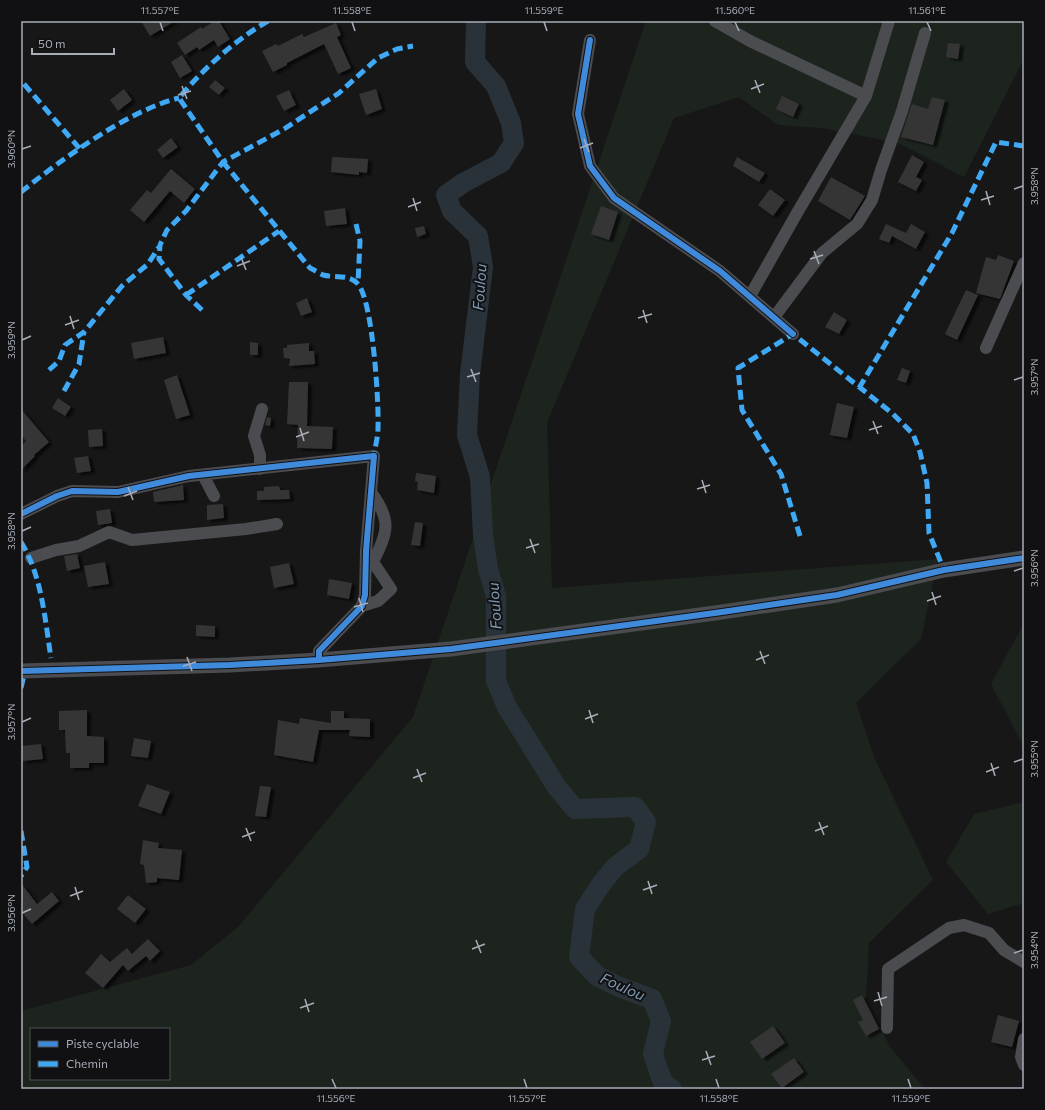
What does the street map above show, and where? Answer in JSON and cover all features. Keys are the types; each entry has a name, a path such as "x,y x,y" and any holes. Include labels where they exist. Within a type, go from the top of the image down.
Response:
{"street":[{"path":"715,21 750,41 866,96"},
{"path":"750,296 797,212 866,96 889,21"},
{"path":"774,316 822,252 857,224 872,200 880,170 902,111 925,33"},
{"path":"590,40 578,114 590,166 614,198 720,271 774,316 793,334"},
{"path":"986,348 1024,263"},
{"path":"260,469 260,455 254,436 262,409"},
{"path":"21,514 57,496 72,491 118,492 189,476 374,456 366,552 365,596 362,606 319,651 319,660"},
{"path":"203,475 214,496"},
{"path":"362,606 378,601 391,589 373,562 384,541 387,525 380,505 370,492"},
{"path":"30,558 56,550 79,546 108,532 132,540 209,533 277,524"},
{"path":"21,672 230,665 319,660 451,648 838,595 944,570 1024,558"},
{"path":"887,1028 888,970 949,928 964,925 989,934 1004,950 1024,962"},
{"path":"1024,1038 1020,1057 1024,1065"}],"shaded area":[{"path":"646,21 1024,21 1024,59 964,177 898,143 822,128 778,125 739,97 674,118 547,423 552,588 938,559 921,639 856,703 875,759 933,880 869,943 866,998 890,1047 925,1089 21,1089 21,1011 191,965 238,927 413,717"},
{"path":"1024,623 1024,747 991,684"},
{"path":"1024,802 1024,903 988,914 946,862 974,814"}],"building":[{"path":"141,21 175,21 150,36"},
{"path":"215,21 219,21 230,39 218,47 214,40 199,50 197,47 185,55 177,43 201,27 202,29"},
{"path":"336,23 341,35 337,37 351,68 338,74 324,44 273,72 262,51 276,44 278,46 302,34 304,37"},
{"path":"948,43 960,44 958,59 946,57"},
{"path":"182,55 192,71 180,78 171,62"},
{"path":"215,80 225,88 219,95 209,87"},
{"path":"124,89 132,100 118,111 110,100"},
{"path":"376,89 382,109 366,115 359,94"},
{"path":"289,90 296,105 284,111 276,96"},
{"path":"782,96 799,104 793,117 776,109"},
{"path":"932,97 945,100 933,145 901,137 912,104 928,109"},
{"path":"171,138 178,147 163,158 157,150"},
{"path":"912,155 924,162 916,177 922,180 916,191 898,182"},
{"path":"332,157 368,159 367,173 359,172 359,175 331,172"},
{"path":"737,157 765,173 759,182 733,166"},
{"path":"171,169 195,189 184,203 170,191 144,222 130,210 147,190 151,193"},
{"path":"831,177 865,196 850,220 818,201"},
{"path":"770,189 785,200 773,216 758,205"},
{"path":"601,206 618,212 609,240 591,234"},
{"path":"345,208 347,224 326,226 324,211"},
{"path":"886,224 906,233 911,224 925,232 916,249 892,236 889,243 879,239"},
{"path":"424,226 426,234 417,237 415,228"},
{"path":"998,255 1014,261 1000,299 976,293 986,257 996,260"},
{"path":"966,290 978,295 957,340 945,334"},
{"path":"307,298 312,312 301,316 296,303"},
{"path":"834,312 847,320 839,334 825,327"},
{"path":"163,337 166,353 134,359 131,343"},
{"path":"250,342 258,343 258,355 250,355"},
{"path":"309,343 309,351 314,351 315,364 289,366 290,359 284,358 283,348 287,348 287,345"},
{"path":"902,368 910,371 906,383 897,380"},
{"path":"177,375 190,415 176,419 164,380"},
{"path":"289,382 308,382 307,426 333,427 332,449 297,448 298,425 287,424"},
{"path":"58,398 71,407 65,416 52,408"},
{"path":"837,403 854,407 847,438 830,435"},
{"path":"21,409 49,442 34,455 35,456 21,470 21,446 26,441 21,435"},
{"path":"267,417 271,418 270,426 265,425"},
{"path":"102,429 103,446 89,447 88,430"},
{"path":"88,456 91,471 77,473 74,458"},
{"path":"416,473 436,476 434,493 417,490 418,482 415,481"},
{"path":"183,485 184,500 154,502 153,492"},
{"path":"279,486 280,490 289,490 290,499 257,500 257,491 264,491 264,487"},
{"path":"223,504 224,518 207,520 207,505"},
{"path":"110,509 112,523 98,525 96,511"},
{"path":"415,522 423,523 420,546 411,545"},
{"path":"77,554 80,568 67,571 64,556"},
{"path":"105,562 109,584 88,587 84,566"},
{"path":"289,563 294,584 274,588 270,567"},
{"path":"329,579 352,583 349,599 327,595"},
{"path":"196,625 215,626 215,637 196,636"},
{"path":"87,710 87,736 104,737 104,763 89,763 89,768 70,768 70,753 66,753 65,730 59,730 59,711"},
{"path":"331,711 344,711 344,718 370,719 370,737 349,736 350,730 319,730 313,762 274,755 278,720 299,724 300,718 331,723"},
{"path":"134,738 151,741 148,758 131,756"},
{"path":"41,744 43,759 23,761 22,746"},
{"path":"147,784 170,792 161,814 138,806"},
{"path":"260,786 271,787 266,817 255,816"},
{"path":"143,840 159,843 158,848 182,850 179,880 157,878 157,882 146,883 144,865 140,864"},
{"path":"21,883 37,904 52,892 59,901 32,924 21,911"},
{"path":"128,895 146,909 135,923 117,909"},
{"path":"148,939 160,951 150,961 146,956 128,971 123,965 103,988 85,973 101,954 110,962 127,948 132,954"},
{"path":"862,995 879,1029 866,1036 858,1022 863,1020 853,1000"},
{"path":"998,1015 1019,1021 1012,1047 991,1042"},
{"path":"773,1026 785,1043 762,1059 750,1042"},
{"path":"794,1058 804,1072 782,1088 771,1074"}],"waterway":[{"name":"Foulou","path":"476,21 475,62 496,86 511,123 514,143 501,163 463,183 446,195 452,211 478,236 483,267 470,374 467,435 480,477 483,535 488,569 496,596 496,681 507,707 556,786 575,809 635,807 646,822 639,849 615,867 602,883 585,909 579,957 597,976 619,987 652,999 661,1021 653,1054 663,1083 672,1089"}],"marked path":[{"path":"268,21 231,46 209,66 179,98 223,162 310,268 323,275 351,279 358,284 363,294 368,311 374,353 378,415 378,431 374,456"},
{"path":"202,310 186,295 159,259 160,245 167,230 186,211 223,162 284,129 339,93 378,58 397,49 413,46"},
{"path":"24,84 80,149"},
{"path":"21,192 56,165 118,124 160,104 179,98"},
{"path":"859,388 952,233 996,142 1024,146"},
{"path":"356,224 360,241 358,283"},
{"path":"186,295 279,231"},
{"path":"49,370 59,361 65,345 84,332 122,286 148,264 159,247"},
{"path":"64,391 79,364 84,332"},
{"path":"800,536 781,474 742,410 738,368 793,334 893,414 913,434 920,452 927,483 929,533 944,570"},
{"path":"21,542 34,569 42,598 51,658"},
{"path":"21,688 25,671"},
{"path":"21,831 27,867 21,876"}],"cycle path":[{"path":"590,40 578,114 590,166 614,198 720,271 793,334"},
{"path":"21,514 57,496 72,491 118,492 189,476 374,456 366,551 365,595 362,606 319,651 319,660"},
{"path":"21,671 230,665 319,660 451,649 837,595 944,570 1024,558"}]}
